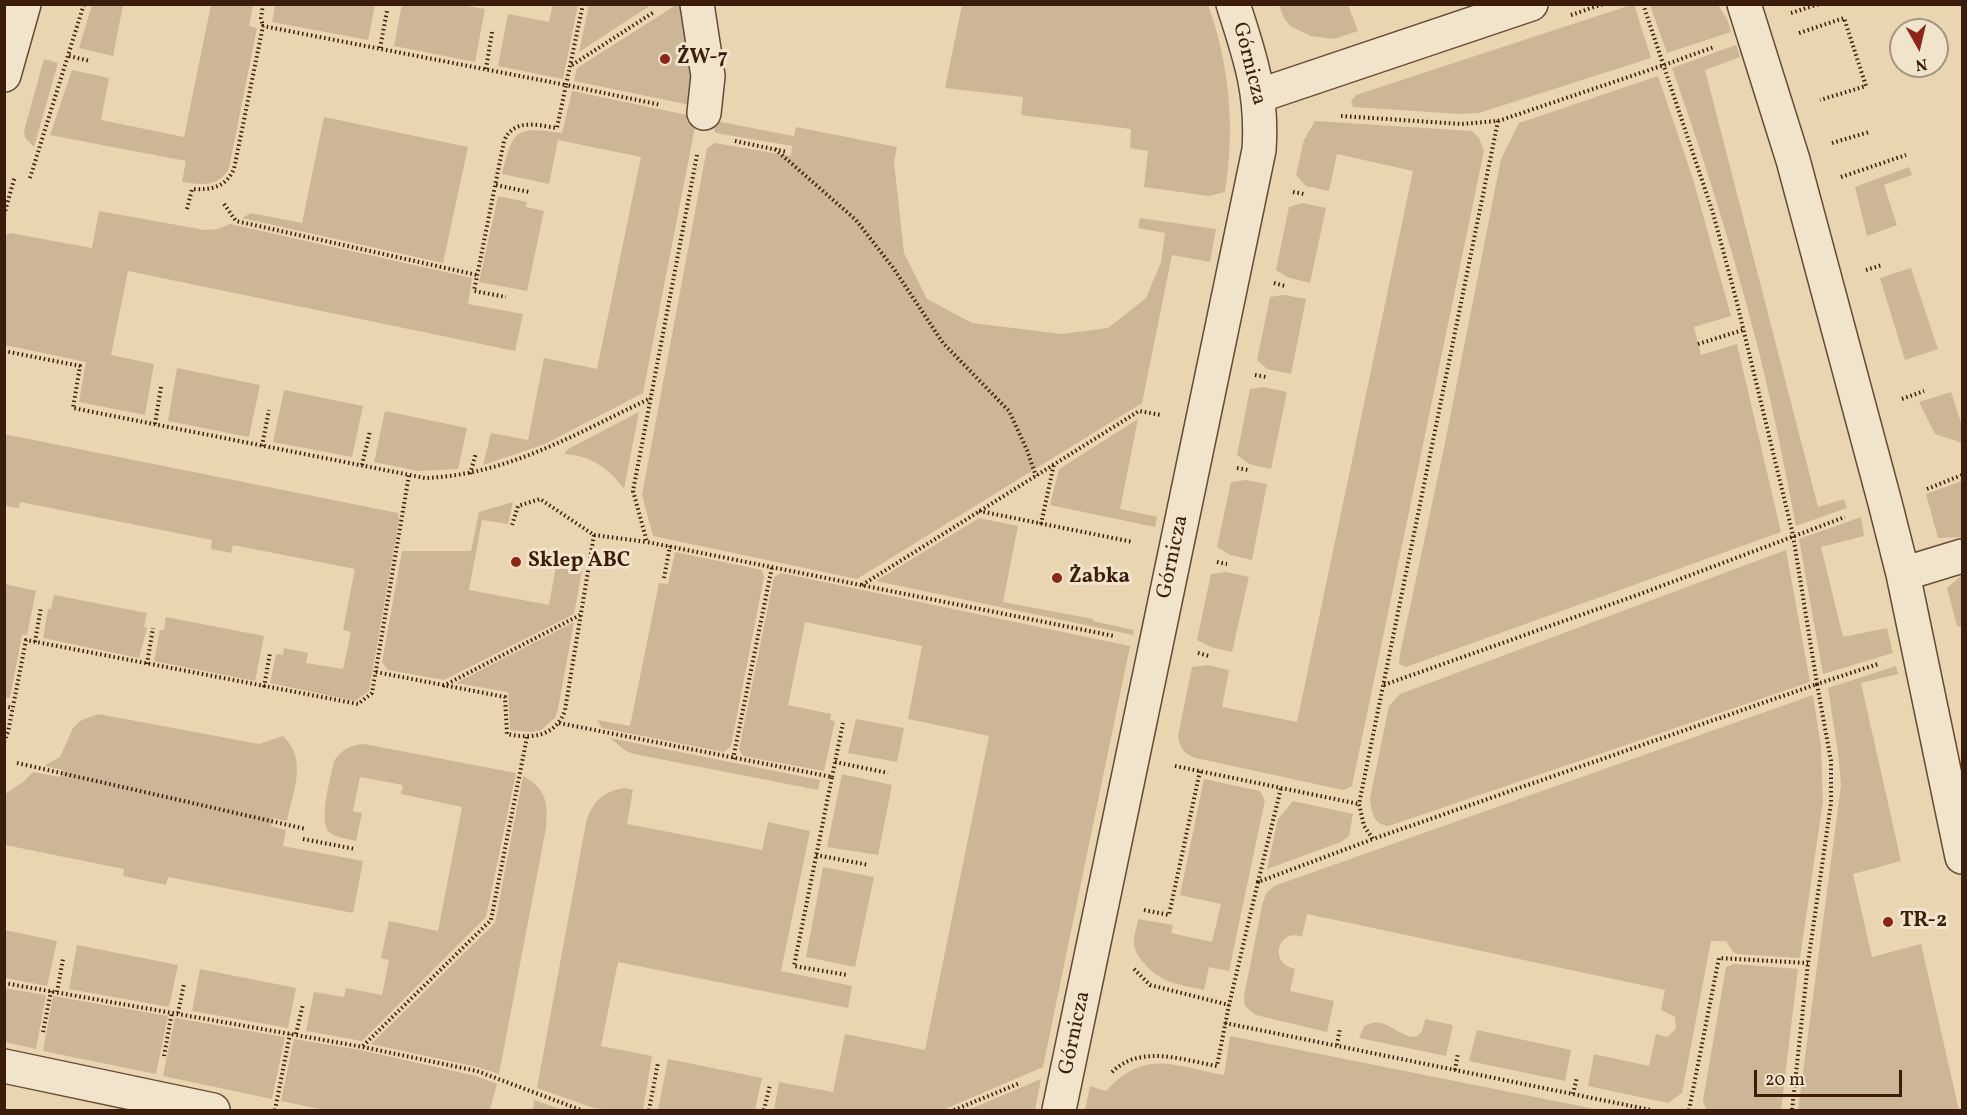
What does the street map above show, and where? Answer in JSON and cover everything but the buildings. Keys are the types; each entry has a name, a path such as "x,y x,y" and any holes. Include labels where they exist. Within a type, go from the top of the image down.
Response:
{"street":[{"path":"4,75 24,4"},
{"path":"697,4 708,76 702,124"},
{"name":"Górnicza","path":"1059,1110 1256,168 1261,120 1258,96 1254,70 1233,4"},
{"path":"1258,96 1531,4"},
{"path":"1748,18 1793,159 1885,503 1903,574 1962,858"},
{"path":"1903,574 1962,556"},
{"path":"4,1066 213,1110"}],"path":[{"path":"30,178 84,4"},
{"path":"187,209 192,189 215,189 231,177 234,169 263,26 261,18 263,4"},
{"path":"506,297 474,291 504,141 508,132 522,125 557,128 583,4"},
{"path":"1569,16 1603,4"},
{"path":"1643,4 1713,213 1743,330 1793,535 1831,761 1831,803 1808,963 1792,1110"},
{"path":"1786,15 1819,4"},
{"path":"571,65 656,10"},
{"path":"380,48 387,11"},
{"path":"1334,115 1462,124 1498,121 1664,65 1748,18"},
{"path":"1792,35 1844,18 1866,86 1813,102"},
{"path":"263,26 566,85 702,124 787,152"},
{"path":"486,70 492,32"},
{"path":"69,56 90,61"},
{"path":"1373,839 1364,826 1359,804 1498,121"},
{"path":"647,542 633,491 702,124"},
{"path":"1826,145 1869,132"},
{"path":"775,149 856,220 894,269 943,343 1009,411 1036,476"},
{"path":"1835,179 1906,155"},
{"path":"4,215 15,176"},
{"path":"496,185 529,192"},
{"path":"224,204 236,221 477,275"},
{"path":"1861,272 1882,265"},
{"path":"1698,344 1743,330"},
{"path":"4,351 80,366 73,408 425,478 470,474 528,456 651,398"},
{"path":"154,424 161,387"},
{"path":"1897,401 1924,391"},
{"path":"262,446 269,410"},
{"path":"861,585 1139,411 1202,423"},
{"path":"362,465 370,432"},
{"path":"470,474 476,453"},
{"path":"1041,524 1054,464"},
{"path":"4,742 26,640 358,704 372,693 409,475"},
{"path":"1918,492 1962,475"},
{"path":"513,525 518,506 540,499 594,535 670,546 1156,645"},
{"path":"1384,686 1885,503"},
{"path":"978,511 1175,551"},
{"path":"376,672 505,697 507,734 527,738 544,734 559,723 565,710 594,535"},
{"path":"664,578 670,546"},
{"path":"733,759 772,567"},
{"path":"35,642 41,607"},
{"path":"443,686 580,614"},
{"path":"147,664 153,628"},
{"path":"264,687 270,653"},
{"path":"1257,882 1373,839 1817,684"},
{"path":"4,706 13,708"},
{"path":"559,723 831,777"},
{"path":"843,723 794,966 847,975"},
{"path":"363,1047 490,920 527,738"},
{"path":"835,762 888,773"},
{"path":"17,763 306,829"},
{"path":"1172,765 1359,804"},
{"path":"1140,909 1169,915 1200,771"},
{"path":"1281,788 1225,1023 1651,1110"},
{"path":"303,839 355,849"},
{"path":"816,855 869,865"},
{"path":"1689,1110 1719,958 1808,963"},
{"path":"57,992 63,959"},
{"path":"1130,964 1150,985 1229,1005"},
{"path":"4,983 296,1034 477,1071 581,1110"},
{"path":"178,1013 184,984"},
{"path":"296,1034 303,1004"},
{"path":"1337,1045 1340,1028"},
{"path":"275,1110 290,1034"},
{"path":"1455,1070 1458,1053"},
{"path":"649,1110 658,1063"},
{"path":"1574,1094 1577,1077"},
{"path":"764,1110 770,1085"}],"shaded area":[{"path":"402,4 460,5 485,9 475,62 394,46"},
{"path":"553,4 578,5 563,79 498,66 508,14 549,22"},
{"path":"589,4 651,5 579,52"},
{"path":"1634,4 1651,58 1479,113 1460,114 1353,107 1351,101 1356,95"},
{"path":"92,5 123,5 113,56 79,48"},
{"path":"211,5 253,5 249,26 257,28 229,168 221,179 203,184 182,182 186,161 50,135 72,70 109,78 101,120 184,137"},
{"path":"275,5 375,5 368,40 272,22"},
{"path":"676,5 683,5 692,59 690,105 574,81 577,68"},
{"path":"962,5 1208,5 1221,51 1229,97 1230,145 1225,192 1209,196 1144,187 1148,151 1130,148 1131,129 1021,115 1023,97 945,88"},
{"path":"1279,5 1348,5 1358,31 1334,39 1311,36 1290,26"},
{"path":"1650,5 1718,5 1727,19 1731,32 1667,53"},
{"path":"1736,45 1740,57 1705,70 1818,507 1844,499 1847,508 1796,526 1752,325 1715,196 1672,68"},
{"path":"44,59 58,63 34,147 25,138 24,131"},
{"path":"1658,76 1693,179 1731,316 1694,327 1701,355 1737,344 1781,532 1406,667 1399,664 1501,159 1519,123"},
{"path":"572,91 697,117 643,393 545,444 483,465 491,433 528,440 544,358 597,369 641,157 558,140 549,184 502,174 509,148 518,134 534,130 562,133"},
{"path":"324,117 468,147 443,263 242,218 251,213 302,223"},
{"path":"715,121 794,136 796,127 897,147 894,162 904,253 927,299 972,323 1062,334 1108,328 1146,298 1161,262 1165,233 1138,228 1140,218 1216,229 1210,262 1172,255 1142,403 857,579 653,536 642,495 707,148 715,143 791,156 792,146 716,133"},
{"path":"1315,121 1472,131 1479,138 1484,151 1352,786 1343,790 1196,758 1183,750 1178,736 1192,667 1208,665 1229,670 1222,707 1297,722 1413,171 1337,154 1329,191 1306,186 1296,175 1304,140"},
{"path":"1909,167 1912,175 1884,185 1897,225 1867,236 1855,187"},
{"path":"498,196 527,202 526,207 544,211 527,291 479,282"},
{"path":"1302,203 1326,208 1310,283 1287,277 1276,270 1289,207"},
{"path":"99,211 205,230 218,229 230,224 472,278 468,304 523,314 515,351 128,271 111,355 154,364 145,415 79,402 86,362 5,345 5,236 10,233 92,248"},
{"path":"1911,268 1938,349 1905,360 1880,278"},
{"path":"1284,295 1306,299 1291,374 1267,369 1257,360 1270,297"},
{"path":"177,368 260,385 249,437 168,421"},
{"path":"1264,387 1287,392 1271,469 1249,464 1237,455 1250,389"},
{"path":"284,390 363,406 352,457 273,442"},
{"path":"1951,392 1962,426 1962,443 1935,434 1919,402"},
{"path":"385,411 467,428 458,469 418,471 374,462"},
{"path":"639,412 624,489 598,464 582,457 564,454 568,449"},
{"path":"1138,419 1120,509 1157,517 1155,527 1050,505 1059,469"},
{"path":"4,434 398,513 399,520 369,691 355,701 270,683 276,654 283,655 284,648 308,653 306,663 343,669 351,632 343,630 355,569 233,545 231,553 211,549 212,540 20,502 19,508 5,506"},
{"path":"1246,480 1267,484 1252,560 1230,555 1217,547 1231,482"},
{"path":"1962,481 1962,537 1938,538 1926,494"},
{"path":"513,502 508,524 482,520 469,590 549,605 556,566 582,571 574,614 444,680 388,670 382,662 402,551 471,551 479,512"},
{"path":"1861,517 1864,536 1821,547 1843,637 1887,628 1893,653 1823,674 1799,539"},
{"path":"979,518 1018,526 1003,602 1093,619 1093,621 1134,630 1133,635 876,581"},
{"path":"1786,550 1810,682 1389,826 1380,823 1374,817 1370,798 1389,706 1400,694"},
{"path":"675,552 762,570 764,577 731,746 724,752 602,728 597,720 630,726 659,583 668,584"},
{"path":"1226,572 1249,577 1232,652 1211,647 1197,640 1211,574"},
{"path":"781,573 1130,646 1043,1067 943,1110 774,1110 779,1082 833,1092 845,1034 925,1050 989,736 908,719 922,646 805,622 788,705 831,714 830,720 835,721 824,771 743,756 739,749 774,577"},
{"path":"1962,575 1962,627 1957,626 1947,588"},
{"path":"5,584 36,591 27,635 22,635 10,698 5,697"},
{"path":"54,595 147,613 144,627 147,628 139,658 43,638 48,609 51,609"},
{"path":"166,617 264,636 255,681 154,661 160,630 164,630"},
{"path":"574,622 558,709 555,718 541,730 531,732 510,730 508,692 456,683"},
{"path":"1896,666 1898,674 1861,683 1901,861 1853,874 1872,957 1921,944 1959,1110 1798,1110 1841,785 1828,688"},
{"path":"1813,695 1821,747 1823,801 1800,958 1737,954 1732,951 1726,941 1711,941 1682,1093 1668,1103 1588,1086 1594,1054 1649,1066 1656,1034 1667,1037 1676,1029 1675,1017 1661,1010 1665,990 1307,914 1302,937 1294,935 1287,937 1279,947 1279,954 1286,965 1295,969 1290,991 1334,1001 1327,1032 1256,1015 1245,1006 1244,996 1262,906 1266,893 1274,886"},
{"path":"98,714 259,744 283,736 291,745 295,755 297,776 287,821 273,818 271,826 286,830 283,846 363,861 353,913 168,877 166,885 123,876 124,869 5,845 5,794 33,772 60,777 63,770 44,766 60,757 73,728 80,721"},
{"path":"856,719 904,728 897,762 848,753"},
{"path":"610,738 820,780 818,790 634,754 626,751"},
{"path":"364,744 516,773 486,917 362,1041 306,1031 314,992 344,997 346,988 382,995 389,960 381,958 389,921 438,931 462,807 401,794 403,785 360,777 353,811 362,813 356,841 332,834 326,826 325,808 334,761 347,749"},
{"path":"842,774 892,785 878,855 827,847"},
{"path":"523,776 537,786 544,798 547,811 546,828 499,1074 371,1044 495,923"},
{"path":"1204,779 1260,791 1265,800 1229,971 1209,967 1204,990 1171,982 1150,970 1135,948 1134,936 1138,919 1173,925 1171,933 1212,942 1221,904 1180,895"},
{"path":"625,788 633,790 627,824 762,850 768,822 810,831 781,971 852,986 848,1008 618,962 601,1046 652,1056 643,1110 594,1108 537,1088 586,823 595,803 610,792"},
{"path":"1293,801 1353,814 1349,836 1341,842 1267,869 1278,819"},
{"path":"823,867 874,877 855,967 806,957"},
{"path":"5,930 57,941 47,986 5,978"},
{"path":"77,945 178,965 169,1007 69,989"},
{"path":"1734,964 1798,969 1781,1110 1706,1110 1703,1100 1726,967"},
{"path":"200,969 296,988 288,1028 192,1011"},
{"path":"4,988 46,995 36,1049 5,1042"},
{"path":"53,996 168,1016 156,1074 43,1051"},
{"path":"175,1018 285,1037 272,1099 163,1076"},
{"path":"1425,1019 1453,1025 1446,1056 1359,1038 1364,1026 1372,1023 1384,1024 1402,1034 1414,1037 1419,1035"},
{"path":"1477,1030 1571,1050 1565,1081 1469,1061"},
{"path":"1230,1036 1600,1110 1085,1110 1090,1086 1106,1091 1134,1069 1147,1065 1175,1065 1224,1075"},
{"path":"294,1039 360,1050 476,1076 497,1084 490,1110 325,1110 281,1101"},
{"path":"668,1059 762,1078 755,1110 658,1110"},
{"path":"1041,1079 1035,1110 968,1110"},
{"path":"534,1100 563,1110 533,1110"}],"place":[{"name":"ŻW-7","path":"665,59"},
{"name":"Sklep ABC","path":"516,562"},
{"name":"Żabka","path":"1057,578"},
{"name":"TR-2","path":"1888,922"}]}
